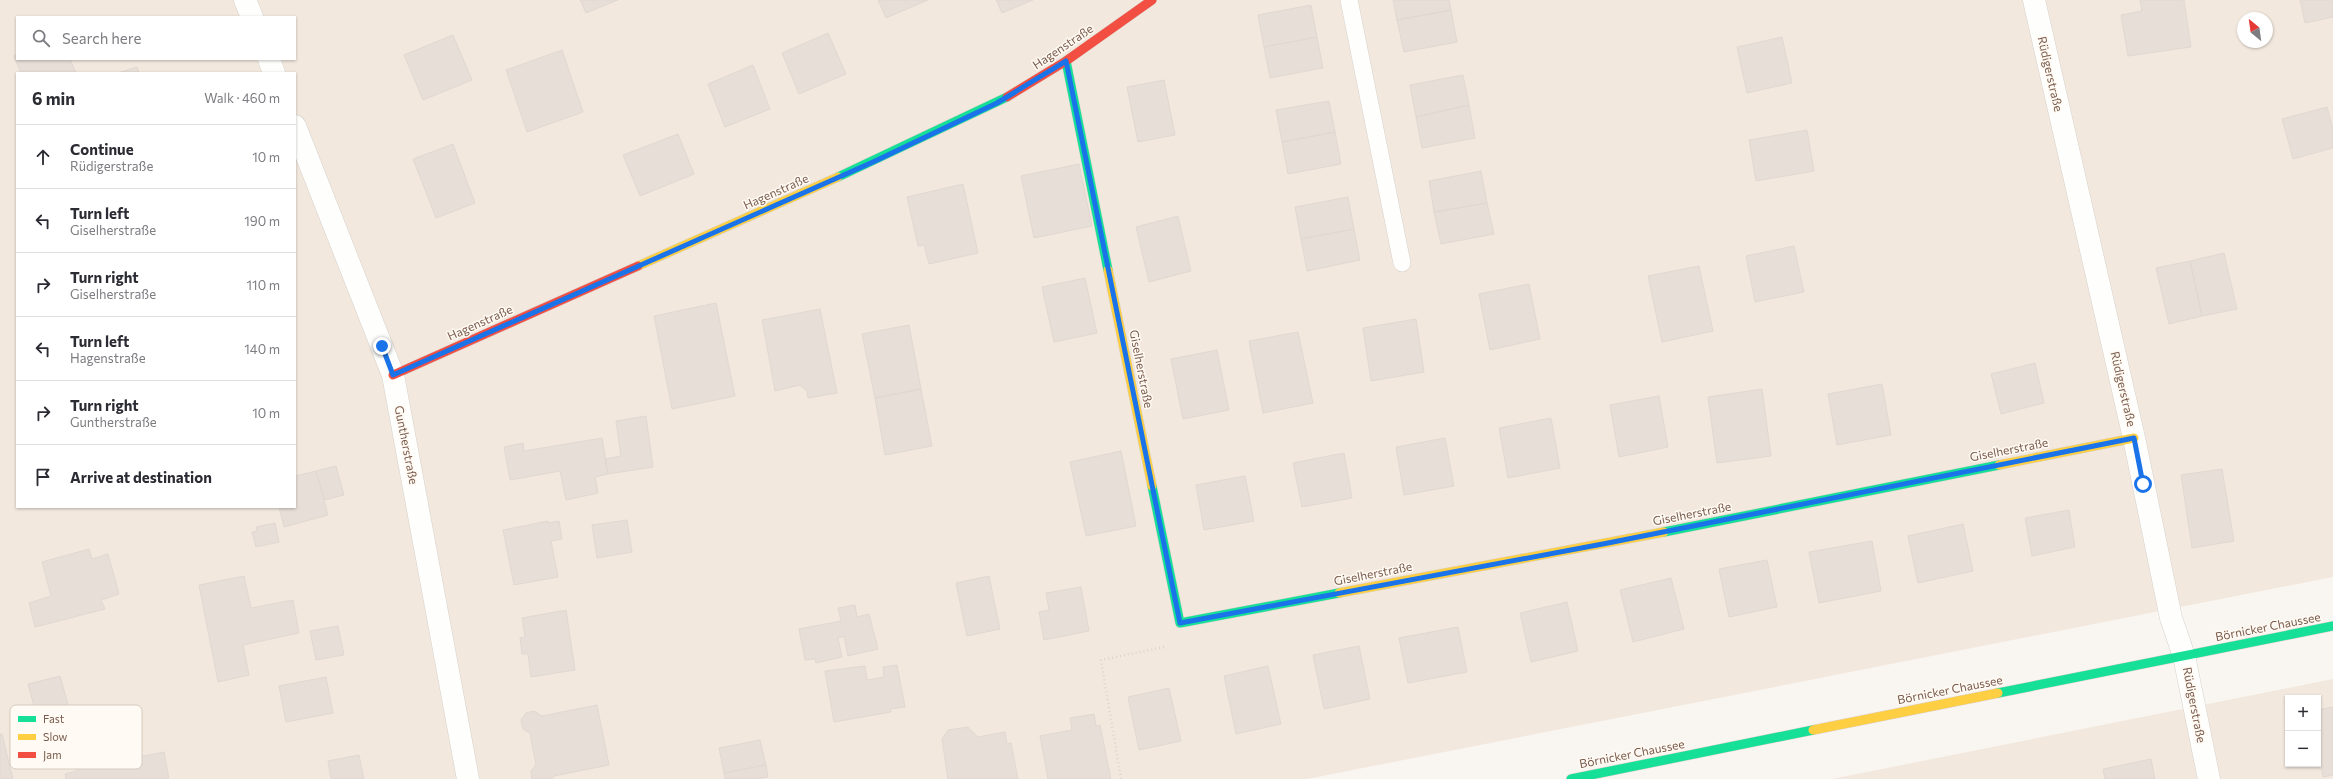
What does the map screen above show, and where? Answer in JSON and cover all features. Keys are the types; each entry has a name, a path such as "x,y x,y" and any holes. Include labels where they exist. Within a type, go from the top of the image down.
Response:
{"street":[{"path":"245,0 252,16"},
{"name":"Hagenstraße","path":"393,375 873,162 997,103 1066,61 1152,0"},
{"name":"Rüdigerstraße","path":"2034,0 2134,438 2170,618 2184,656 2209,779"},
{"path":"269,60 274,72"},
{"name":"Giselherstraße","path":"1066,61 1180,623 1608,543 2134,438"},
{"name":"Guntherstraße","path":"296,129 393,375 468,779"},
{"name":"Börnicker Chaussee","path":"1571,779 2333,626"}],"lane":[{"path":"1349,0 1402,263"}],"path":[{"path":"1121,779 1101,660 1168,646"}],"shaded area":[{"path":"0,0 2333,0 2333,577 1307,779 0,779"},
{"path":"2333,679 2333,779 1832,779"}],"building":[{"path":"580,0 618,0 586,13"},
{"path":"878,0 928,0 886,18"},
{"path":"996,0 1033,0 1002,13"},
{"path":"1393,0 1449,0 1451,10 1397,20"},
{"path":"2140,0 2184,0 2191,47 2128,56 2121,15 2142,11"},
{"path":"2300,0 2333,0 2333,17 2305,23"},
{"path":"1311,5 1317,37 1264,47 1258,15"},
{"path":"1451,10 1457,42 1404,52 1397,20"},
{"path":"828,33 846,74 799,94 782,53"},
{"path":"453,35 472,80 423,100 404,55"},
{"path":"1317,37 1323,68 1270,78 1264,47"},
{"path":"1782,37 1792,83 1747,93 1737,47"},
{"path":"562,50 583,112 527,132 506,70"},
{"path":"16,55 16,60 70,60 76,72 21,72 14,56"},
{"path":"753,65 770,109 725,127 708,84"},
{"path":"137,67 139,72 121,72"},
{"path":"1463,75 1469,105 1416,117 1410,85"},
{"path":"1164,80 1175,135 1138,142 1127,87"},
{"path":"1329,101 1335,132 1282,142 1276,110"},
{"path":"1469,105 1475,138 1422,148 1416,117"},
{"path":"2327,107 2333,129 2333,148 2293,159 2282,119"},
{"path":"1807,130 1814,171 1756,181 1749,140"},
{"path":"1335,132 1341,164 1288,174 1282,142"},
{"path":"678,134 694,174 640,196 623,155"},
{"path":"453,144 475,203 436,218 413,159"},
{"path":"1079,164 1092,226 1034,238 1021,176"},
{"path":"1481,171 1487,203 1434,212 1429,181"},
{"path":"963,184 978,253 929,264 924,245 918,246 907,197"},
{"path":"1348,197 1354,229 1301,239 1295,207"},
{"path":"1487,203 1494,234 1441,244 1434,212"},
{"path":"1178,216 1191,271 1149,282 1136,227"},
{"path":"1354,229 1360,260 1307,271 1301,239"},
{"path":"1794,246 1804,292 1755,302 1746,256"},
{"path":"2224,253 2237,309 2202,316 2190,261"},
{"path":"2190,261 2202,316 2169,324 2156,268"},
{"path":"1699,266 1713,331 1662,342 1648,276"},
{"path":"1085,278 1097,333 1054,342 1042,287"},
{"path":"1529,284 1540,339 1490,350 1479,294"},
{"path":"716,303 735,396 672,409 654,316"},
{"path":"820,309 837,393 808,398 807,391 800,385 775,391 762,320"},
{"path":"1416,319 1424,372 1371,381 1363,328"},
{"path":"909,325 921,389 875,398 862,334"},
{"path":"1298,332 1313,403 1263,413 1249,341"},
{"path":"1217,350 1229,410 1183,419 1171,359"},
{"path":"2035,363 2044,403 2001,414 1991,374"},
{"path":"1882,384 1891,435 1837,445 1828,394"},
{"path":"921,389 932,446 885,455 875,398"},
{"path":"1762,389 1771,456 1717,463 1708,397"},
{"path":"1659,396 1668,447 1619,457 1610,405"},
{"path":"646,416 653,467 608,474 605,459 621,456 616,421"},
{"path":"1551,418 1560,468 1508,478 1499,428"},
{"path":"602,438 608,474 595,477 598,493 566,500 560,471 510,480 504,447 523,443 524,451"},
{"path":"1445,438 1454,486 1404,495 1396,447"},
{"path":"1121,451 1136,526 1086,536 1070,462"},
{"path":"1344,453 1352,498 1302,507 1293,463"},
{"path":"336,466 344,495 325,500 316,471"},
{"path":"2222,469 2234,541 2192,548 2181,475"},
{"path":"316,471 328,515 284,527 279,508 296,508 296,476"},
{"path":"1245,476 1254,521 1204,530 1196,485"},
{"path":"2069,510 2075,547 2032,556 2025,518"},
{"path":"627,520 632,552 597,558 592,525"},
{"path":"548,521 548,523 559,521 562,539 551,541 558,577 514,585 503,530"},
{"path":"275,523 279,542 256,547 252,532 257,531 256,527"},
{"path":"1963,524 1973,571 1918,583 1908,536"},
{"path":"1872,541 1881,591 1819,603 1809,552"},
{"path":"89,549 92,559 108,554 119,594 101,600 105,609 35,627 29,603 51,596 42,562"},
{"path":"1767,560 1777,607 1729,617 1719,569"},
{"path":"244,576 251,608 293,600 299,633 243,645 249,675 218,682 199,585"},
{"path":"989,576 1000,629 967,636 956,583"},
{"path":"1671,578 1684,629 1633,642 1620,590"},
{"path":"1081,587 1089,631 1044,640 1039,612 1049,610 1046,593"},
{"path":"1567,602 1578,651 1531,662 1520,613"},
{"path":"855,605 857,617 869,614 878,649 848,656 844,636 838,638 842,657 816,663 815,659 805,660 799,629 841,621 838,608"},
{"path":"566,610 575,670 531,677 528,654 522,654 520,638 525,637 522,618"},
{"path":"338,626 344,655 316,660 310,631"},
{"path":"1458,627 1467,672 1408,683 1399,638"},
{"path":"1359,646 1370,699 1324,709 1313,655"},
{"path":"897,665 905,707 890,709 891,712 834,722 825,671 865,666 867,680 884,677 883,667"},
{"path":"1268,666 1281,724 1236,734 1224,676"},
{"path":"60,676 68,705 34,705 28,684"},
{"path":"326,677 333,713 286,722 279,686"},
{"path":"1169,688 1181,741 1139,750 1128,697"},
{"path":"597,705 609,765 554,776 552,779 532,779 531,771 536,765 530,733 523,729 521,720 526,713 534,711 542,716"},
{"path":"2333,707 2333,775 2323,777 2321,767 2321,709"},
{"path":"1094,714 1096,726 1100,725 1111,779 1048,779 1040,736 1072,730 1070,718"},
{"path":"968,727 978,737 1005,732 1007,744 1011,743 1018,779 948,779 942,739 948,730"},
{"path":"0,734 2,734 13,779 0,779"},
{"path":"760,740 766,765 724,773 719,748"},
{"path":"164,752 169,779 66,779 65,774 77,771 76,769 142,769 142,756"},
{"path":"359,755 364,779 331,779 328,761"},
{"path":"2151,759 2155,779 2105,779 2103,769"},
{"path":"766,765 768,777 756,779 725,779 724,773"}],"traffic: fast":[{"path":"1066,61 1108,270"},
{"path":"838,177 1007,97"},
{"path":"1664,532 1999,465"},
{"path":"1152,486 1180,623 1339,593"},
{"path":"1998,693 2333,626"},
{"path":"1571,779 1813,730"}],"traffic: slow":[{"path":"638,266 838,177"},
{"path":"1108,270 1152,486"},
{"path":"1999,465 2134,438"},
{"path":"1339,593 1664,532"},
{"path":"1813,730 1998,693"}],"traffic: jam":[{"path":"1007,97 1066,61 1152,0"},
{"path":"393,375 638,266"}],"route":[{"path":"382,346 393,375 873,162 997,103 1066,61 1180,623 1608,543 2134,438 2143,484"}]}
